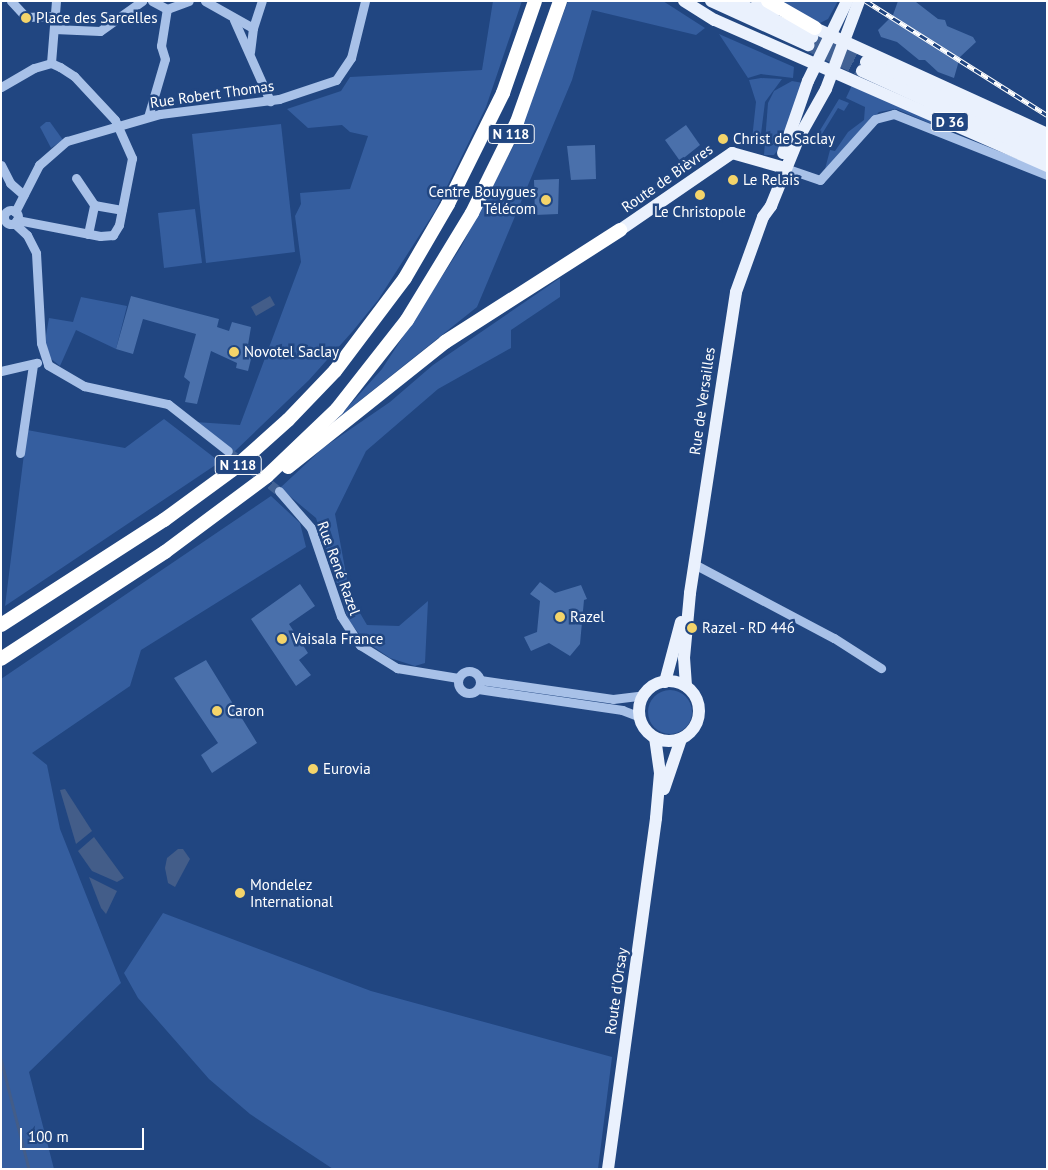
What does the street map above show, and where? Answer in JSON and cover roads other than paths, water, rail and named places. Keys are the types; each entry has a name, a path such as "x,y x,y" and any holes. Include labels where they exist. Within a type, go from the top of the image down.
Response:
{"highway":[{"name":"N 118","path":"1,625 132,541 232,470 288,420 335,371 406,278 448,204 503,93 535,1"},
{"name":"N 118","path":"1,659 165,552 257,483 337,409 389,345 426,292 496,166 530,89 560,1"},
{"path":"768,1 811,37"},
{"path":"257,483 275,478 445,342 622,229"}],"main road":[{"name":"D 36","path":"684,1 715,20 1047,166"},
{"name":"D 36","path":"710,1 811,37 829,35 843,40 1047,134"},
{"name":"D 36","path":"733,1 811,37"},
{"name":"D 36","path":"757,1 811,37"},
{"name":"Rue de Versailles","path":"686,686 684,658 690,593 728,327 741,276 781,167 815,65 847,1"},
{"name":"Rue de Versailles","path":"781,167 832,71 859,1"},
{"name":"D 36","path":"1047,146 864,67 1047,156"},
{"name":"Route de Bièvres","path":"622,229 732,153 781,167"},
{"name":"Rue de Versailles","path":"665,682 690,593"},
{"path":"665,682 686,686 697,699 699,714 694,729 681,739 655,738 640,717 644,696 665,682"},
{"name":"Route d'Orsay","path":"608,1169 656,818 660,773 655,738"},
{"name":"Route d'Orsay","path":"656,818 681,739"}],"street":[{"path":"11,1 26,17 55,16"},
{"path":"52,63 56,1"},
{"path":"54,29 100,31 142,1"},
{"path":"152,1 167,9 189,1"},
{"path":"205,1 234,20 253,28"},
{"path":"250,52 253,28 262,1"},
{"name":"Rue Robert Thomas","path":"15,218 24,195 50,152 67,141 148,117 270,101 326,86 343,74 352,58 365,1"},
{"path":"148,117 165,59 160,46 167,9"},
{"path":"234,20 250,52 270,101"},
{"path":"1,87 25,72 52,63 74,76 118,125 132,158 122,210 113,235 88,234 15,218 3,218"},
{"path":"781,167 820,180 875,119 894,114 1047,175"},
{"path":"1,165 10,183 24,195"},
{"path":"76,178 94,205 88,234"},
{"path":"94,205 122,210"},
{"path":"15,218 30,239 36,253 45,360 58,373 84,386 168,404 228,451"},
{"path":"1,371 32,365 45,360"},
{"path":"20,452 32,365"},
{"name":"Rue René Razel","path":"279,491 311,528 340,616 360,645 398,668 458,678 469,671 479,684 622,710 640,717"},
{"path":"694,564 834,638 881,668"},
{"name":"Rue René Razel","path":"458,678 463,692 479,684 613,698 644,696"}],"waterway":[{"path":"1,1059 29,1169"}],"tunnel":[{"path":"812,37 866,62"},
{"path":"808,45 862,71"},
{"path":"228,451 279,491"}],"railway":[{"path":"866,1 1047,115"}],"place":[{"name":"Place des Sarcelles","path":"26,18"},
{"name":"Christ de Saclay","path":"723,139"},
{"name":"Le Relais","path":"733,180"},
{"name":"Le Christopole","path":"700,195"},
{"name":"Centre Bouygues Télécom","path":"546,200"},
{"name":"Novotel Saclay","path":"234,352"},
{"name":"Razel","path":"560,617"},
{"name":"Razel - RD 446","path":"692,628"},
{"name":"Vaisala France","path":"282,639"},
{"name":"Caron","path":"217,711"},
{"name":"Eurovia","path":"313,769"},
{"name":"Mondelez International","path":"240,893"}]}
